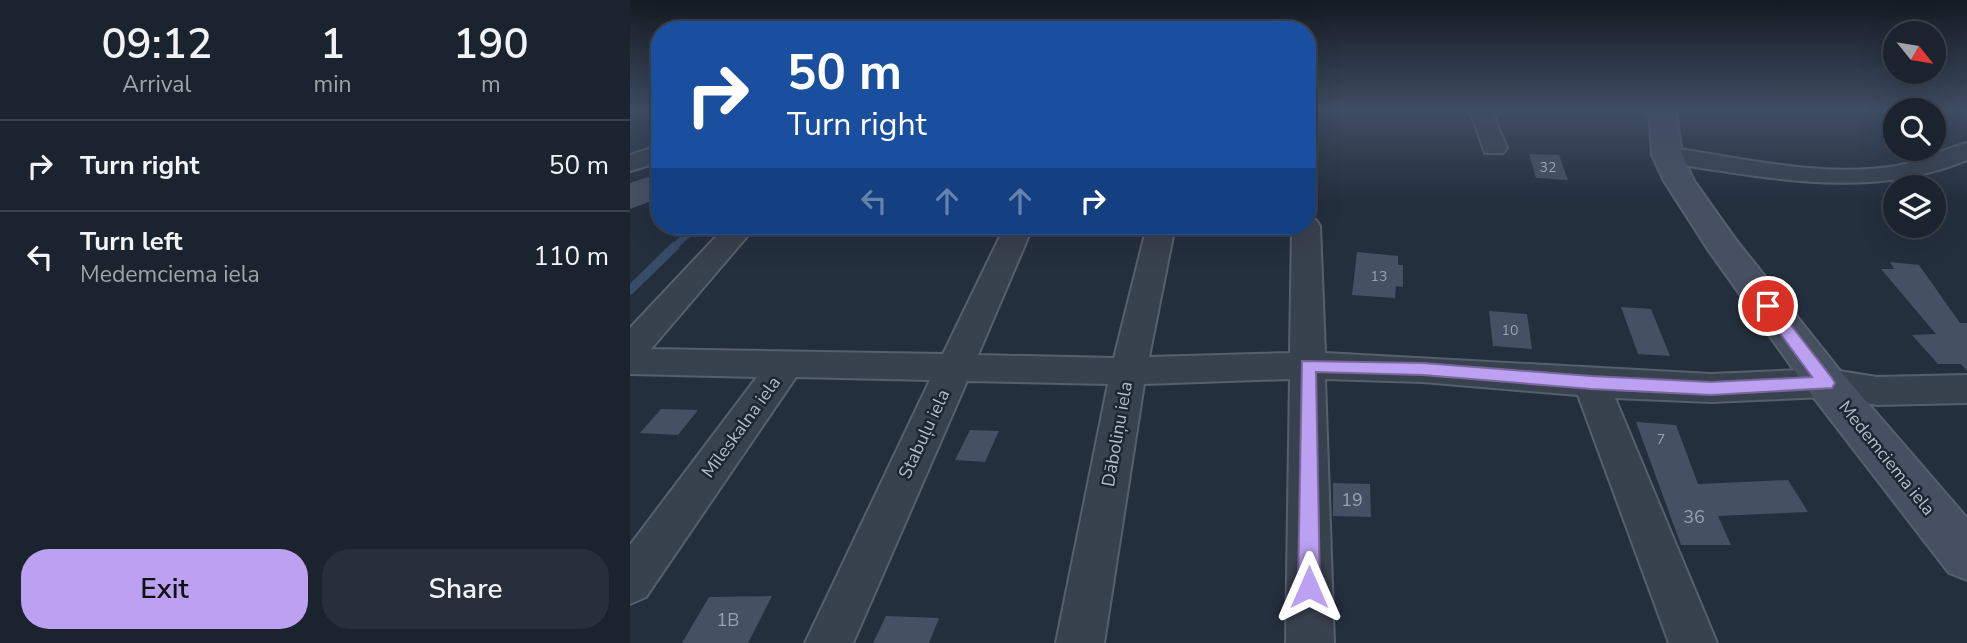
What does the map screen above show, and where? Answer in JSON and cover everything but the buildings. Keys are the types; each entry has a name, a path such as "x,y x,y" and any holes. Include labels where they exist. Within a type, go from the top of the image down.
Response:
{"street":[{"path":"1492,141 1494,148"},
{"name":"Medemciema iela","path":"1666,141 1667,155 1679,181 1724,248 1826,383 1967,556"},
{"path":"1667,155 1800,175 1845,178 1887,176 1925,169 1967,152"},
{"path":"630,163 651,156"},
{"path":"630,350 734,235"},
{"name":"Stabuļu iela","path":"829,643 1015,235"},
{"name":"Dāboliņu iela","path":"1080,643 1128,371 1159,235"},
{"path":"1306,235 1310,643"},
{"name":"Mīleskalna iela","path":"630,361 786,364"},
{"path":"786,364 1128,371 1308,365 1423,369 1591,383 1711,388 1826,383 1877,391 1967,389"},
{"name":"Mīleskalna iela","path":"630,582 786,364"},
{"path":"1591,383 1693,643"}],"waterway":[{"path":"673,248 687,235"},
{"path":"630,290 675,246"}],"route":[{"path":"1309,587 1308,365 1423,369 1591,383 1711,388 1826,383 1768,306"}]}
